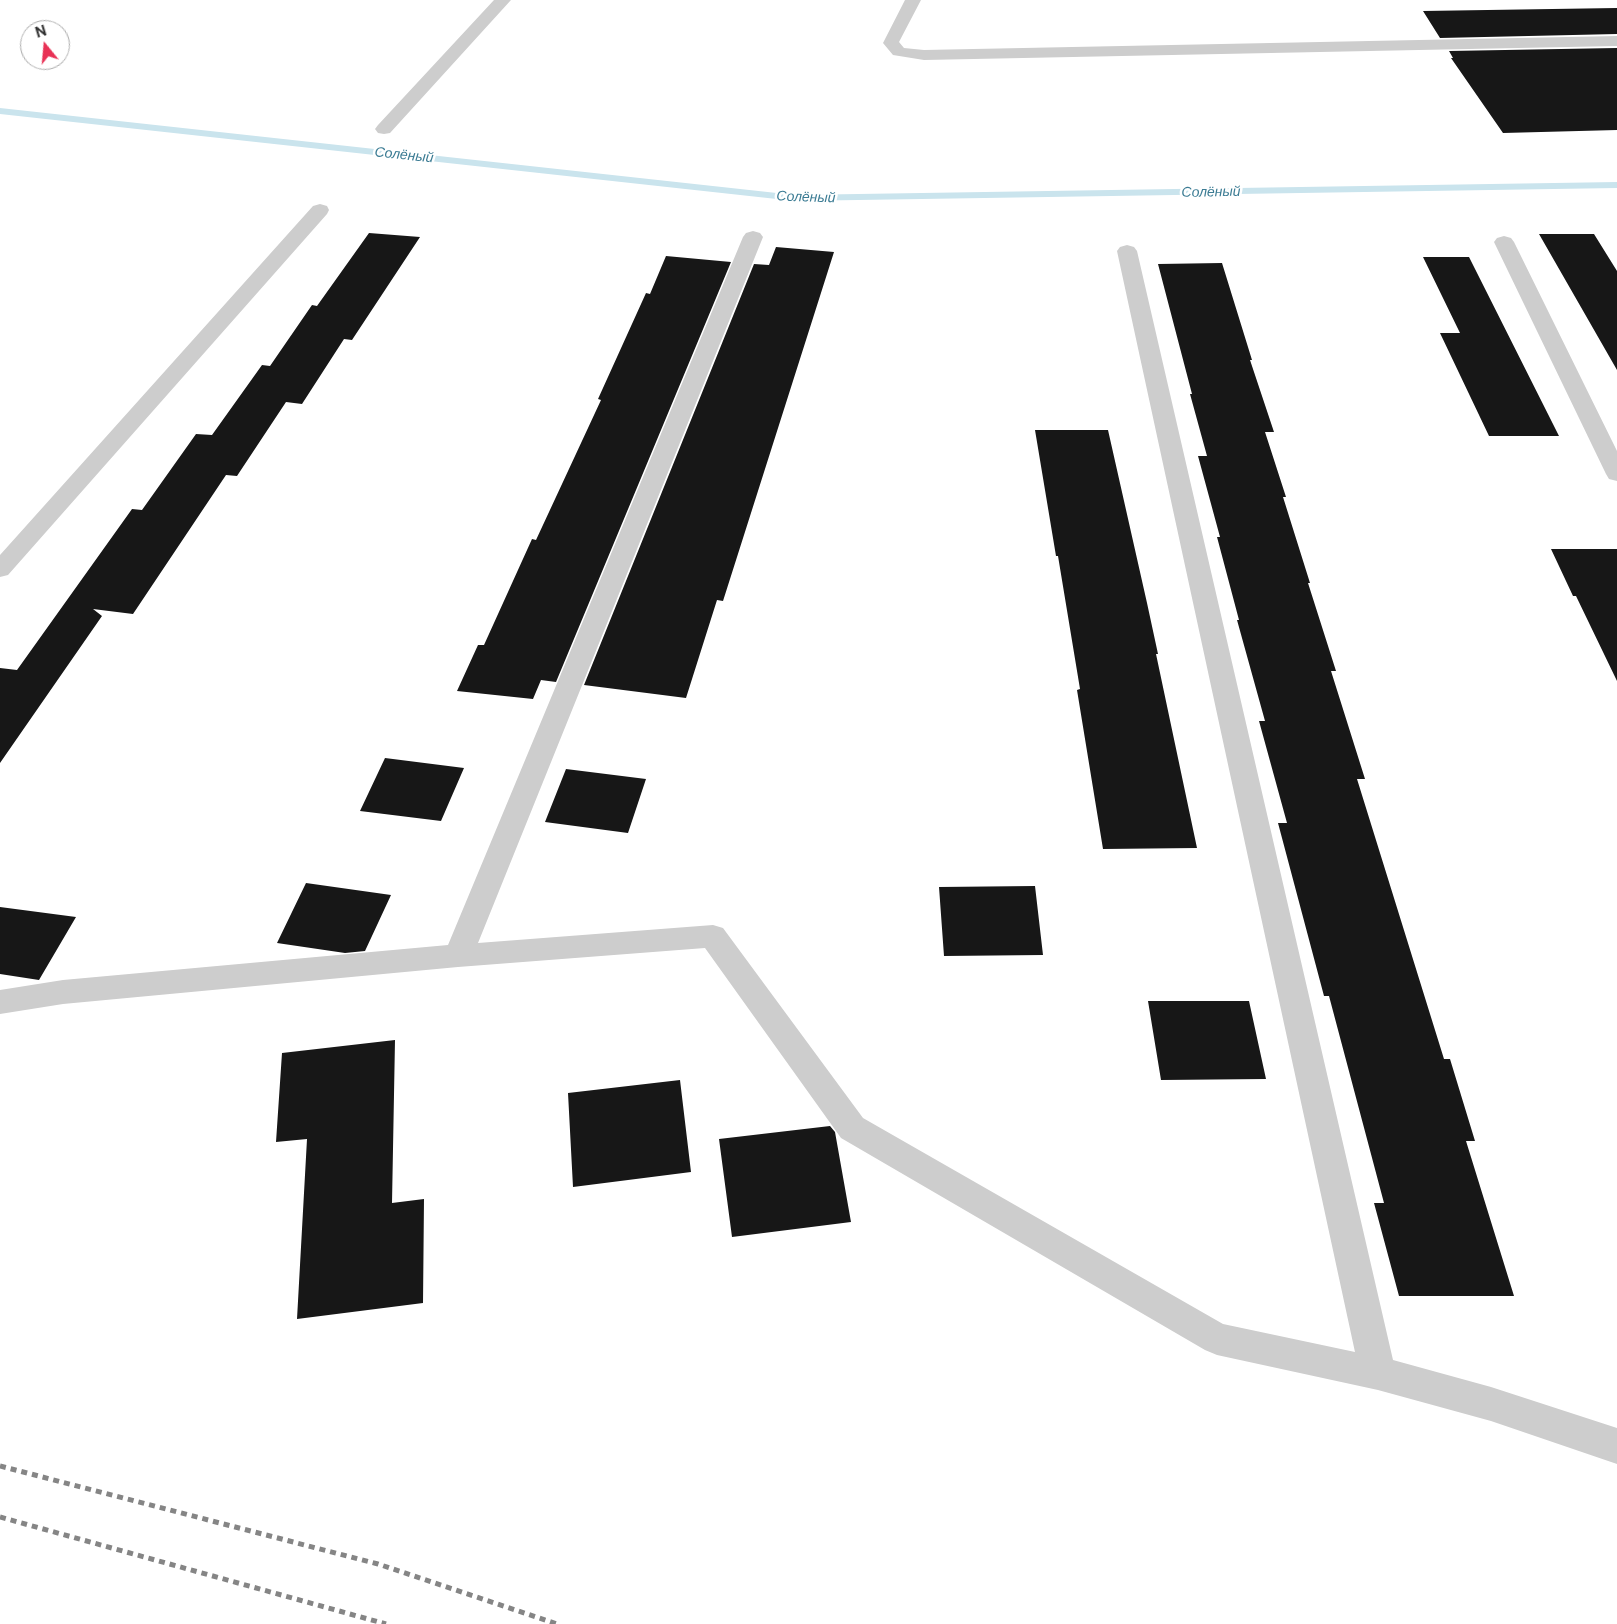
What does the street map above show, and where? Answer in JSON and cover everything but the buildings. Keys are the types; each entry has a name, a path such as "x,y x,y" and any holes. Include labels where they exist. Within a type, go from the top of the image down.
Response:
{"street":[{"path":"384,129 503,0"},
{"path":"913,0 891,43 899,52 924,55 1617,41"},
{"path":"0,570 320,210"},
{"path":"458,956 753,237"},
{"path":"1504,242 1617,474"},
{"path":"1127,251 1378,1373"},
{"path":"0,1002 63,992 458,956 713,936 852,1128 1217,1339 1378,1373 1491,1404 1617,1446"}],"waterway":[{"name":"Солёный","path":"0,111 795,198 1617,185"}],"railway":[{"path":"0,1466 378,1564 557,1624"},
{"path":"0,1517 386,1624"}]}
